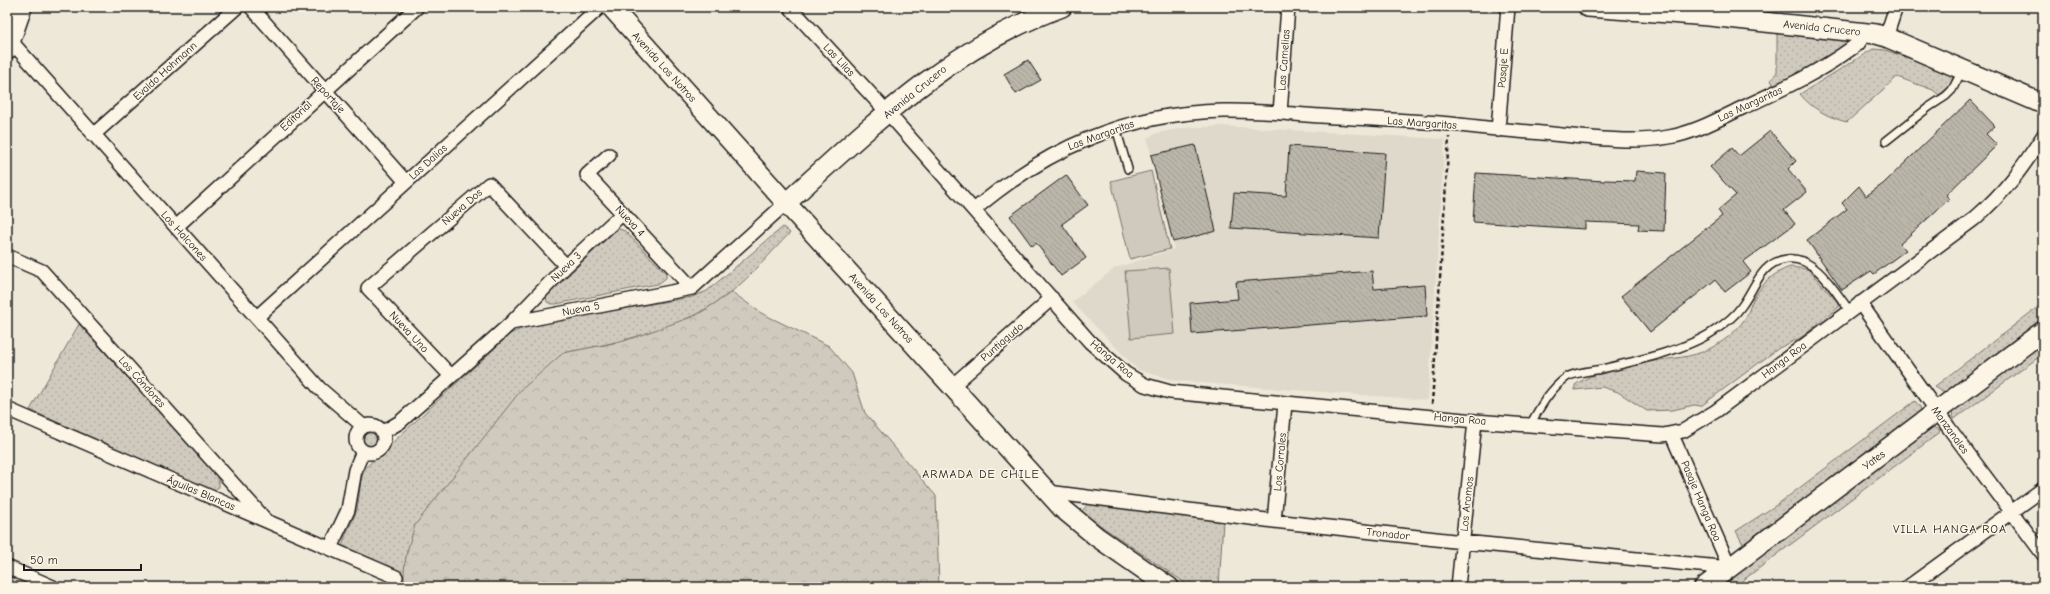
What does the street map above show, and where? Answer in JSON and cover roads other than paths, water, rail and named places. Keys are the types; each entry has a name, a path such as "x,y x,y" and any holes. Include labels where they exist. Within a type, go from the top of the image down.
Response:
{"main road":[{"path":"8,44 20,7"},
{"name":"Avenida Los Notros","path":"611,7 1063,509 1097,538 1169,587"},
{"name":"Avenida Crucero","path":"786,203 888,113 936,73 962,56 1016,25 1062,7"},
{"name":"Avenida Crucero","path":"1588,7 1709,11 1886,37 1963,68 2043,104"},
{"name":"Yates","path":"1704,587 2043,331"}],"street":[{"name":"Evaldo Hohmann","path":"93,135 237,7"},
{"name":"Reportaje","path":"251,7 406,182"},
{"name":"Editorial","path":"176,227 324,90 417,7"},
{"name":"Las Dalias","path":"257,317 600,7"},
{"name":"Las Camelias","path":"1280,113 1288,7"},
{"name":"Pasaje E","path":"1498,130 1508,7"},
{"path":"1886,37 1896,7"},
{"name":"Las Lilas","path":"797,9 888,113"},
{"name":"Las Margaritas","path":"974,210 997,190 1042,160 1078,142 1116,128 1143,121 1197,112 1225,111 1280,113 1450,124 1498,130 1629,140 1672,137 1717,120 1808,77 1834,62 1858,44 1865,33"},
{"name":"Los Halcones","path":"8,44 93,135 320,389 363,426"},
{"name":"Hanga Roa","path":"888,113 1090,342 1126,374 1145,385 1170,392 1285,404 1604,432 1672,435 1692,426 1716,412 1974,219 1997,199 2021,170 2043,136"},
{"name":"Nueva 4","path":"609,155 587,175 692,288"},
{"name":"Nueva Dos","path":"368,288 489,184 566,266"},
{"path":"692,288 786,203"},
{"name":"Nueva 3","path":"511,323 566,266 623,214"},
{"name":"Los Cóndores","path":"7,256 42,272 47,277 267,521"},
{"name":"Nueva Uno","path":"368,288 451,376"},
{"name":"Nueva 5","path":"511,323 692,288"},
{"name":"Puntiagudo","path":"952,386 1052,298"},
{"name":"Manzanales","path":"1855,307 1937,412 2043,554"},
{"path":"383,432 400,422 511,323"},
{"name":"Los Corrales","path":"1274,521 1285,404"},
{"name":"Águilas Blancas","path":"7,409 396,577"},
{"name":"Los Aromos","path":"1458,587 1475,421"},
{"path":"363,426 376,426 383,432 384,441 380,449 372,453 362,451 356,438 363,426"},
{"name":"Pasaje Hanga Roa","path":"1672,435 1730,568"},
{"path":"330,548 348,510 355,470 362,451"},
{"path":"1908,587 2043,489"},
{"name":"Tronador","path":"1048,492 1274,521 1463,542 1730,568"},
{"path":"7,567 53,587"}],"lane":[{"path":"1886,141 1929,107 1946,96 1952,90 1963,68"},
{"path":"1116,128 1128,169"},
{"path":"1530,425 1543,402 1554,387 1569,376 1634,361 1696,341 1714,331 1741,308 1761,274 1778,261 1789,259 1812,265 1855,307"}],"district":[{"name":"ARMADA DE CHILE","path":"981,474"},
{"name":"VILLA HANGA ROA","path":"1950,529"}]}
